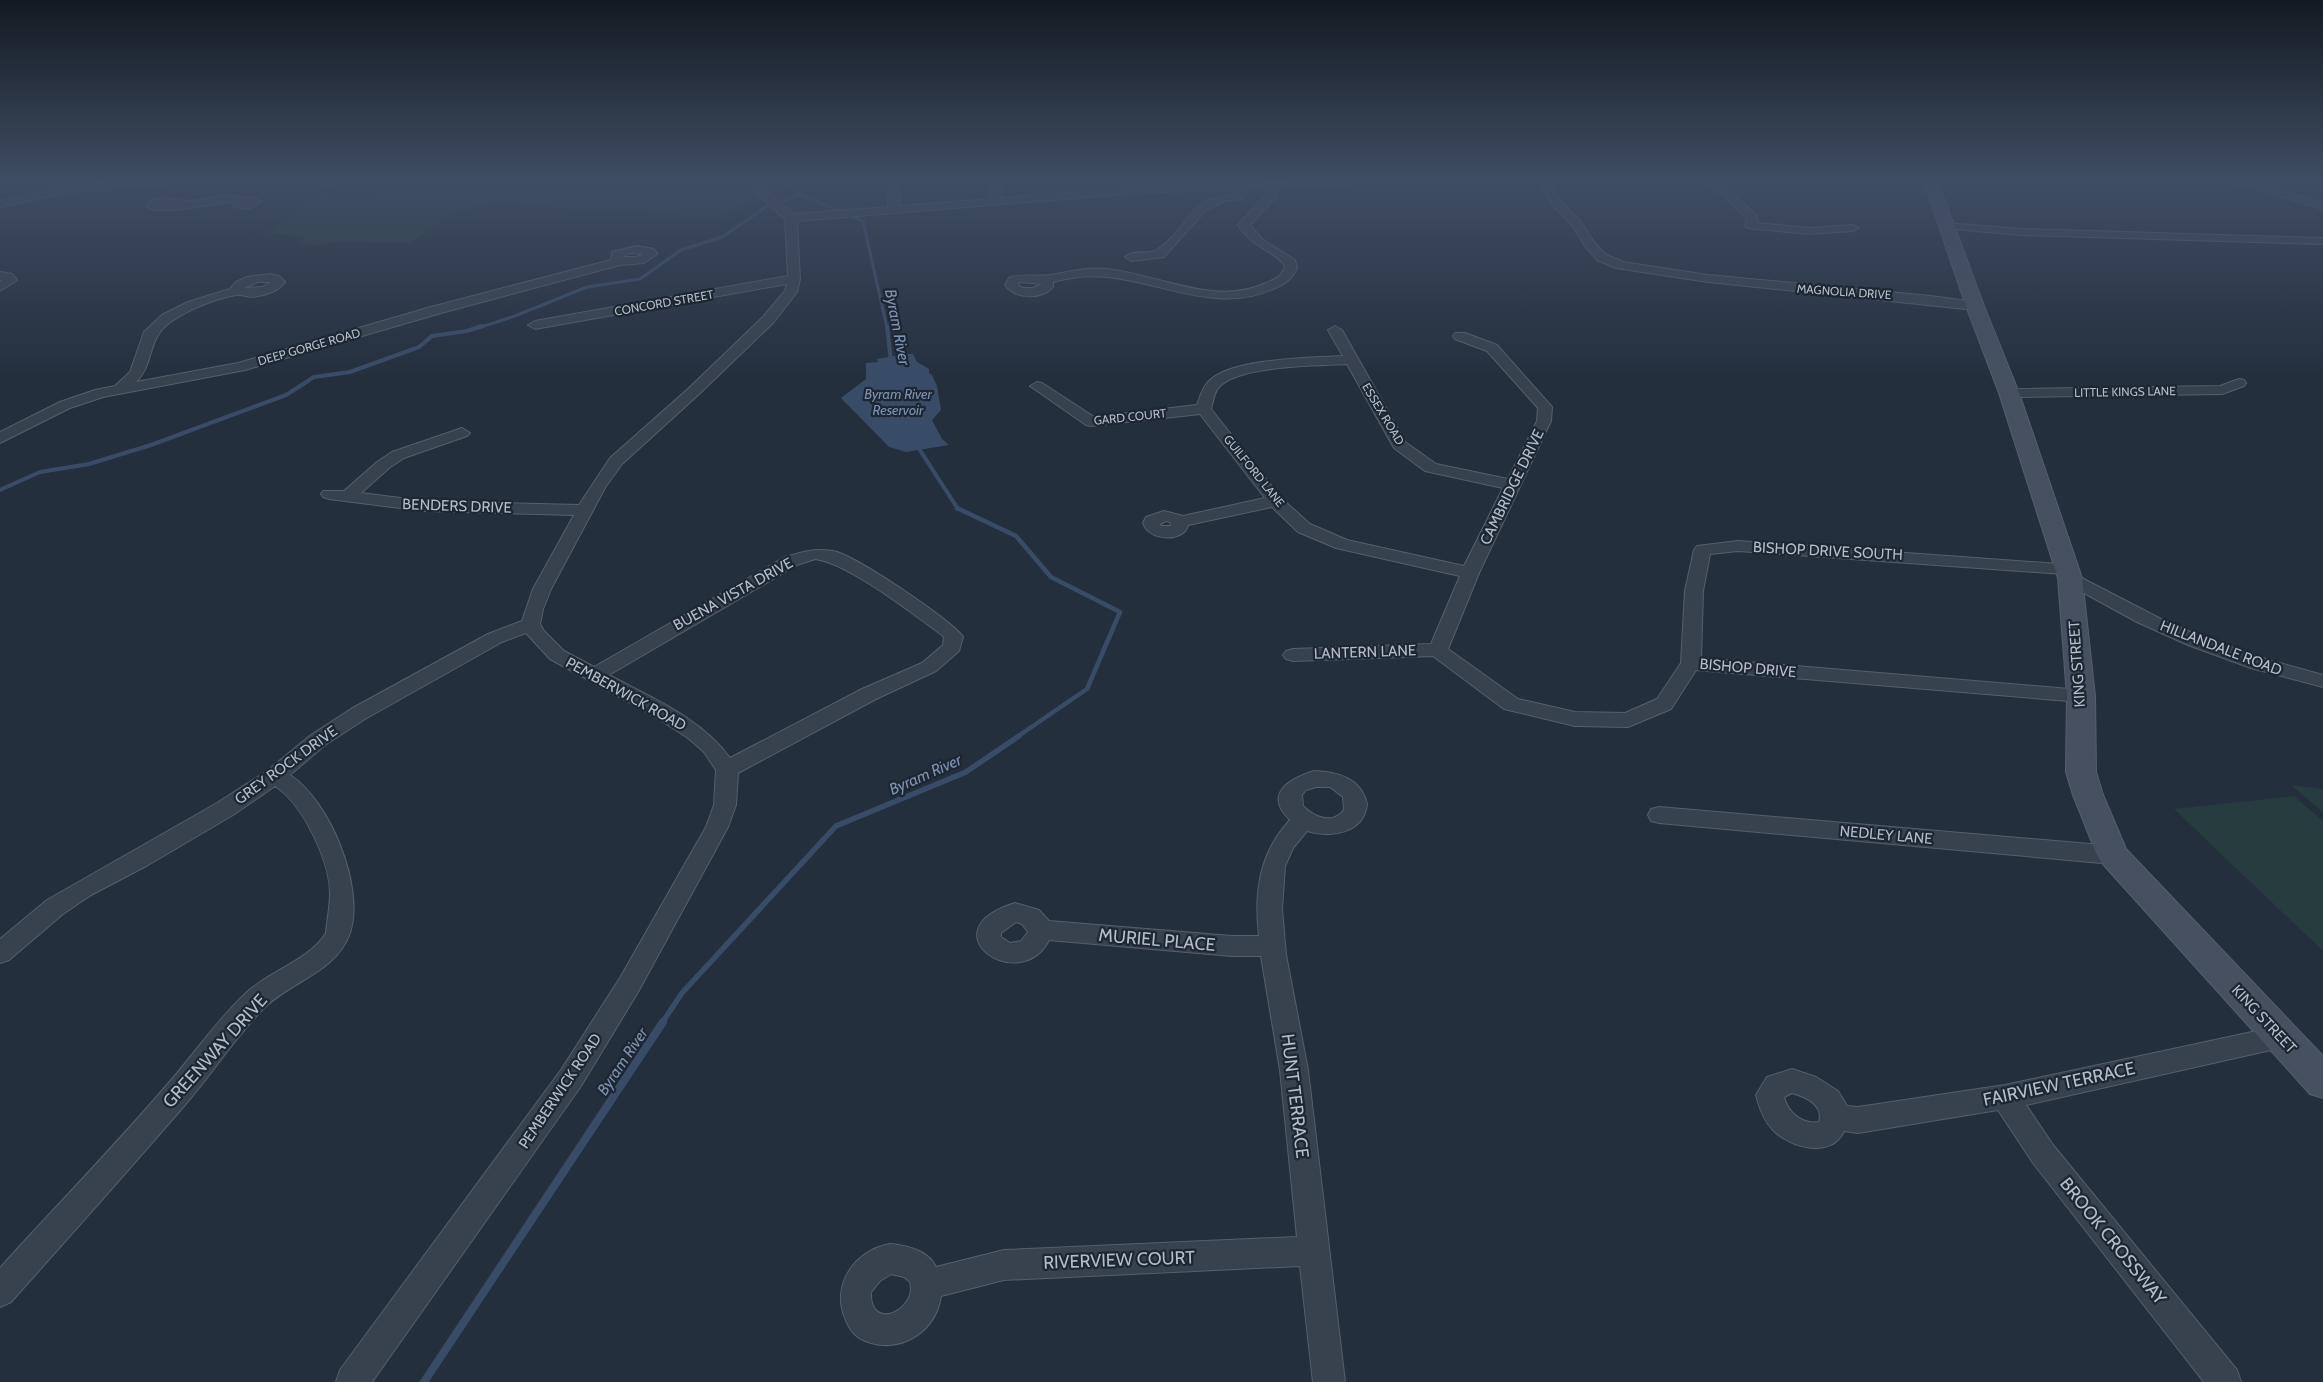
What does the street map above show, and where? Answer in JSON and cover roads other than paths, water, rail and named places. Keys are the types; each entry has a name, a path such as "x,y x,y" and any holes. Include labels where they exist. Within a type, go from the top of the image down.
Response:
{"main road":[{"name":"KING STREET","path":"1954,246 2009,393 2068,573 2081,696 2080,772 2114,855 2323,1082"}],"street":[{"path":"531,624 534,609 542,589 598,486 616,461 694,392 768,320 791,292 794,280 792,246"},
{"path":"1132,257 1160,254 1167,246"},
{"path":"1045,280 1066,275 1098,273 1140,278 1207,294 1243,294 1267,289 1287,276 1292,267 1292,263 1268,246"},
{"name":"MAGNOLIA DRIVE","path":"1591,246 1601,257 1620,265 1780,287 1902,296 1975,306"},
{"name":"DEEP GORGE ROAD","path":"0,438 72,403 120,388 181,380 240,367 436,310 620,261"},
{"path":"0,276 8,277 12,280 0,287"},
{"name":"CONCORD STREET","path":"534,325 794,280"},
{"path":"120,388 136,374 151,332 158,325 193,305 237,291"},
{"name":"ESSEX ROAD","path":"1335,330 1399,445 1431,468 1511,485"},
{"name":"CAMBRIDGE DRIVE","path":"1438,650 1470,573 1511,485 1544,421 1545,407 1492,348 1460,336"},
{"path":"1204,409 1207,396 1215,383 1236,372 1264,366 1351,360"},
{"name":"LITTLE KINGS LANE","path":"2009,393 2222,390 2239,383"},
{"name":"GARD COURT","path":"1037,386 1091,422 1204,409"},
{"name":"GUILFORD LANE","path":"1204,409 1275,502 1304,528 1342,544 1470,573"},
{"path":"348,496 383,465 398,455 462,433"},
{"name":"BENDERS DRIVE","path":"329,494 424,506 586,510"},
{"path":"1180,522 1275,502"},
{"name":"BISHOP DRIVE SOUTH","path":"1691,663 1694,584 1703,550 1738,546 2068,573"},
{"name":"BUENA VISTA DRIVE","path":"593,676 629,653 791,561 814,554 833,556 844,562 895,593 949,631 954,637 952,647 929,667 869,694 727,769"},
{"name":"HILLANDALE ROAD","path":"2068,573 2152,622 2195,641 2290,674 2323,681"},
{"name":"PEMBERWICK ROAD","path":"352,1382 571,1078 629,985 717,827 725,805 727,769 711,747 695,733 661,711 557,655 536,634 531,624"},
{"name":"GREY ROCK DRIVE","path":"0,953 55,908 83,889 202,822 275,776 318,740 358,714 495,638 531,624"},
{"name":"LANTERN LANE","path":"1292,655 1438,650"},
{"name":"BISHOP DRIVE","path":"1438,650 1454,664 1511,704 1575,720 1628,720 1664,704 1691,663 2081,696"},
{"name":"GREENWAY DRIVE","path":"0,1291 175,1096 254,1001 272,987 311,963 332,944 338,933 342,893 335,863 324,834 307,804 289,785 275,776"},
{"name":"NEDLEY LANE","path":"1659,815 2114,855"},
{"name":"HUNT TERRACE","path":"1303,821 1288,835 1277,851 1272,868 1270,911 1293,1068 1329,1382"},
{"name":"MURIEL PLACE","path":"1041,930 1232,946 1274,946"},
{"name":"FAIRVIEW TERRACE","path":"1836,1118 1858,1120 2005,1097 2280,1037"},
{"name":"BROOK CROSSWAY","path":"2005,1097 2043,1154 2225,1382"},
{"name":"RIVERVIEW COURT","path":"928,1284 1004,1265 1313,1252"}],"water":[{"name":"Byram River Reservoir","path":"913,354 917,362 929,369 929,373 932,375 937,386 941,410 932,420 942,439 949,445 906,452 889,447 841,398 866,379 866,363 878,362 877,359"}],"waterway":[{"path":"478,328 515,316 587,287 640,279 681,250 692,246"},
{"name":"Byram River","path":"869,246 887,328"},
{"path":"0,490 40,472 89,464 151,445 286,395 314,377 350,372 419,347 432,336 467,331 482,326"},
{"name":"Byram River","path":"887,326 891,362"},
{"name":"Byram River","path":"916,444 958,508"},
{"name":"Byram River","path":"958,508 1016,536 1051,577 1120,612 1087,689 1017,737"},
{"name":"Byram River","path":"662,1023 682,993 836,826 966,772 1019,736"},
{"name":"Byram River","path":"424,1382 663,1022"}]}
